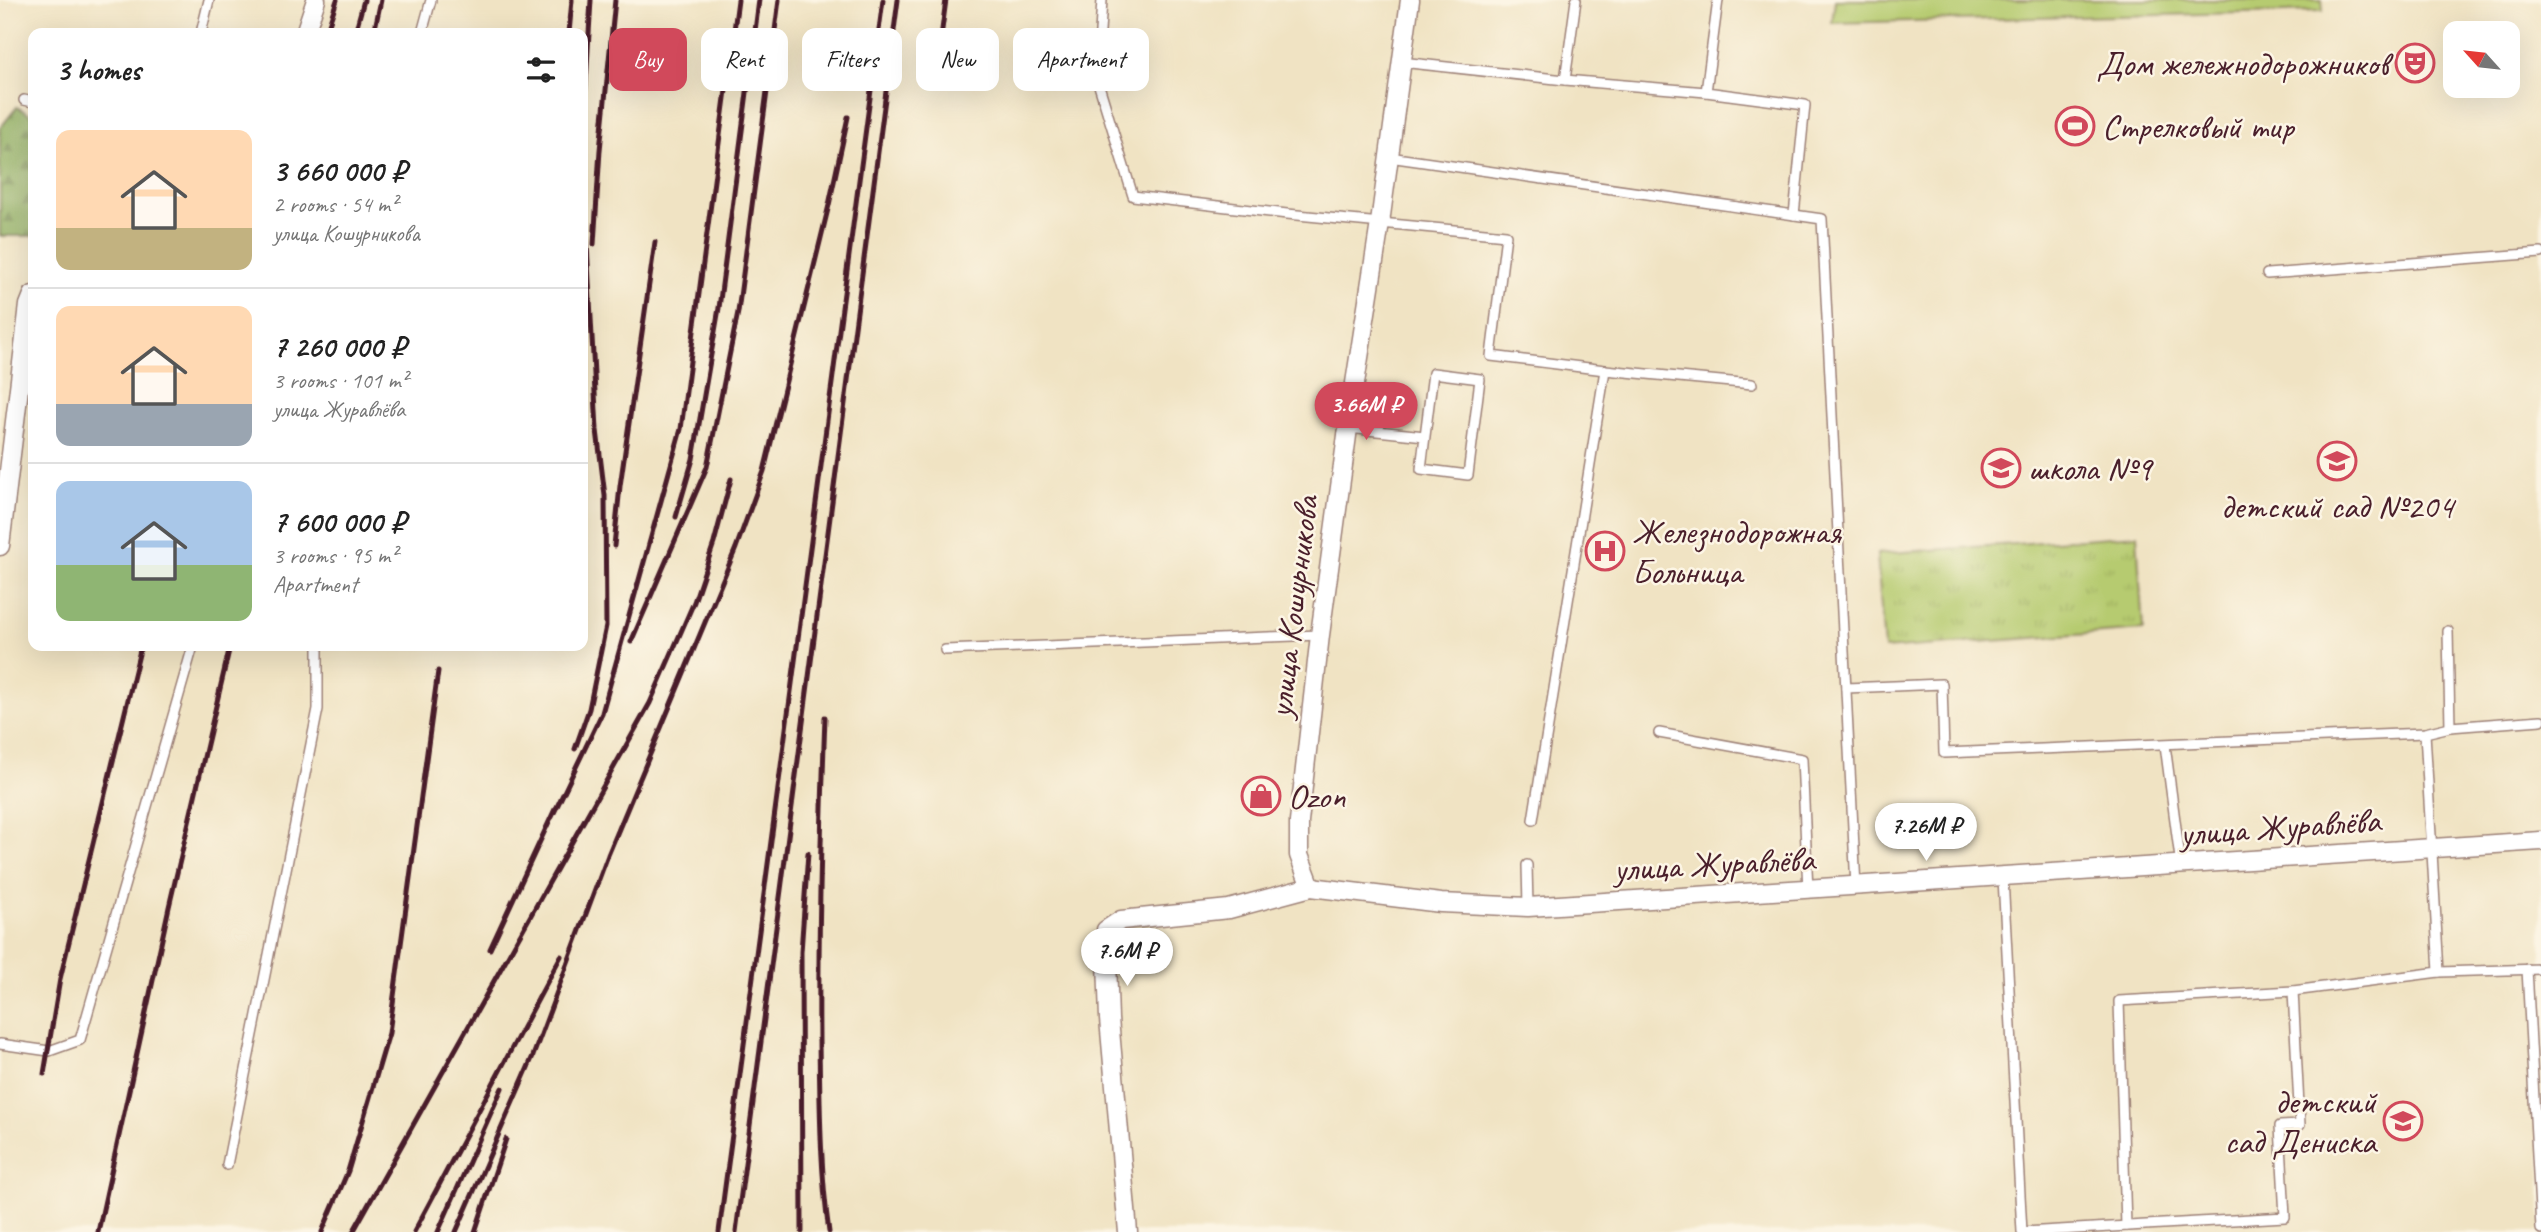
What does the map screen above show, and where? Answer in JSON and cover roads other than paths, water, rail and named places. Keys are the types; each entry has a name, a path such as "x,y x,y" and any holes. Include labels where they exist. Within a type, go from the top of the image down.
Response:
{"street":[{"path":"307,28 316,0"},
{"name":"улица Кошурникова","path":"1311,887 1299,855 1299,822 1320,635 1410,0"},
{"path":"0,546 28,313"},
{"name":"улица Журавлёва","path":"1311,887 1441,903 1528,907 2541,842"},
{"path":"1128,1232 1109,1019 1106,930 1121,920 1229,909 1311,887"}],"lane":[{"path":"202,28 209,0"},
{"path":"423,28 431,0"},
{"path":"1102,0 1097,79 1133,196 1506,236 1491,356 1752,384"},
{"path":"1565,80 1576,0"},
{"path":"1706,92 1718,0"},
{"path":"1401,62 1706,92 1805,105 1794,215"},
{"path":"1389,157 1822,219 1856,887"},
{"path":"2267,274 2541,253"},
{"path":"1533,820 1605,370"},
{"path":"1433,373 1480,379 1468,475 1421,469 1425,436 1433,373"},
{"path":"1348,428 1425,436"},
{"path":"2448,631 2450,727"},
{"path":"945,650 1320,635"},
{"path":"0,1044 50,1051 79,1040 192,651"},
{"path":"227,1165 318,709 318,651"},
{"path":"1846,688 1942,684 1944,752 2425,733 2450,727 2541,720"},
{"path":"1659,733 1802,759 1808,890"},
{"path":"2425,733 2439,972"},
{"path":"2165,745 2181,866"},
{"path":"1527,864 1528,907"},
{"path":"2003,878 2022,1231 2285,1217 2280,1126 2300,1125 2293,991"},
{"path":"2126,1226 2119,1001 2293,991 2439,972 2541,969"},
{"path":"2526,970 2541,1229"}],"railway":[{"path":"328,28 337,0"},
{"path":"356,28 364,0"},
{"path":"375,28 381,0"},
{"path":"569,28 572,0"},
{"path":"588,50 591,0"},
{"path":"594,244 615,0"},
{"path":"552,817 602,713 681,429 738,0"},
{"path":"676,517 693,459 719,308 759,0"},
{"path":"631,642 707,467 738,312 779,0"},
{"path":"719,1232 883,0"},
{"path":"736,1232 898,0"},
{"path":"942,28 946,0"},
{"path":"456,1232 533,1056 608,855 736,548 764,471 848,117"},
{"path":"614,546 655,242"},
{"path":"575,749 589,709 606,626 605,496 597,430 588,262"},
{"path":"353,1232 650,703 694,602 714,543 731,479"},
{"path":"44,1074 60,979 140,651"},
{"path":"98,1232 169,907 229,651"},
{"path":"322,1232 348,1171 389,1033 438,671"},
{"path":"825,717 819,1041 822,1161 829,1232"},
{"path":"490,949 555,809"},
{"path":"802,1232 801,952 808,853"},
{"path":"414,1232 561,956"},
{"path":"438,1232 502,1088"},
{"path":"475,1232 506,1139"}],"place":[{"name":"Дом жележнодорожников","path":"2415,63"},
{"name":"Стрелковый тир","path":"2075,126"},
{"name":"детский сад №204","path":"2337,461"},
{"name":"школа №9","path":"2001,468"},
{"name":"Железнодорожная Больница","path":"1605,551"},
{"name":"Ozon","path":"1261,796"},
{"name":"детский сад Дениска","path":"2403,1121"}]}
